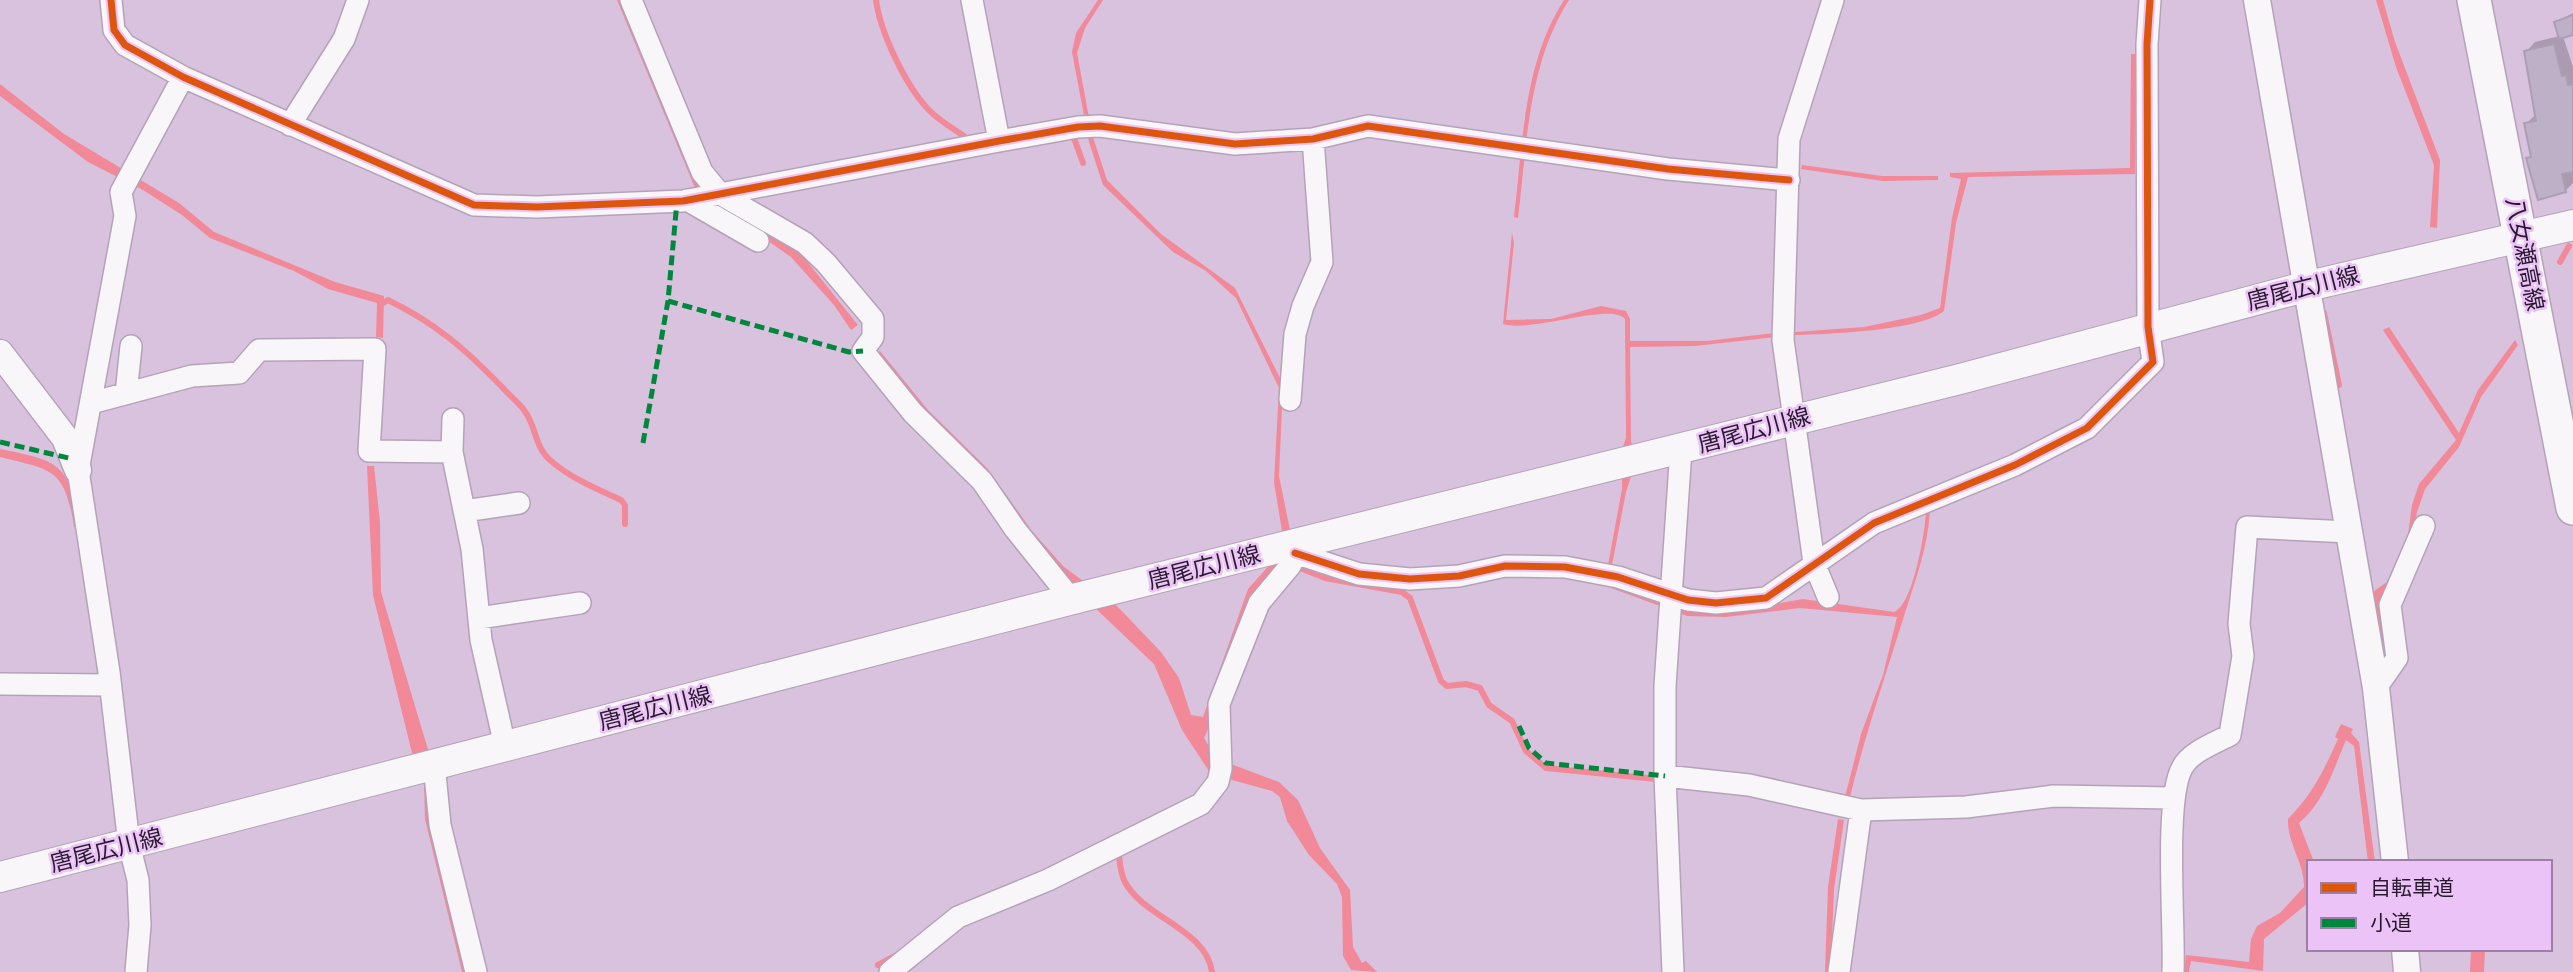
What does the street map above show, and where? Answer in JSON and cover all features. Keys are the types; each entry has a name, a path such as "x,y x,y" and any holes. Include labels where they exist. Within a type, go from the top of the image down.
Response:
{"main road":[{"name":"八女瀬高線","path":"2474,0 2573,508"},
{"name":"唐尾広川線","path":"0,877 1085,596 1293,547 1960,379 2308,286 2573,225"}],"street":[{"path":"111,0 114,30 125,45 183,77 474,205 537,207 687,200 999,141 1078,127 1100,126 1235,144 1313,139 1368,126 1668,169 1789,180"},
{"path":"290,125 344,39 358,0"},
{"path":"631,0 702,172 720,194 805,243 826,263 873,319 873,337 863,351 913,413 982,481 1015,529 1085,596"},
{"path":"972,0 999,141"},
{"path":"1828,597 1814,563 1783,340 1789,139 1833,0"},
{"path":"890,972 958,917 1048,880 1201,804 1219,778 1219,704 1259,603 1290,566 1293,547 1359,574 1410,579 1459,576 1505,566 1565,568 1618,577 1670,603 1716,603 1766,598 1874,523 2015,464 2087,428 2153,362 2148,327 2147,71 2150,0"},
{"path":"2257,0 2376,688 2395,860"},
{"path":"78,470 125,216 121,192 183,77"},
{"path":"1290,400 1295,334 1303,306 1322,262 1313,139"},
{"path":"687,200 758,241"},
{"path":"126,394 131,346"},
{"path":"91,403 192,376 239,373 259,350 375,349 369,451 452,452"},
{"path":"0,353 65,438 78,470 110,685 129,844 138,880 140,925 136,972"},
{"path":"453,419 452,452 472,549 479,618 505,746"},
{"path":"1673,972 1665,776 1670,603 1681,449"},
{"path":"464,511 519,503"},
{"path":"2376,688 2397,658 2390,606 2424,526"},
{"path":"2173,972 2173,798 2182,766 2204,748 2231,735 2243,656 2239,624 2247,527 2349,532"},
{"path":"479,618 580,603"},
{"path":"0,684 110,685"},
{"path":"428,766 476,972"},
{"path":"1665,776 1749,785 1861,810 1966,807 2054,796 2173,798"},
{"path":"1839,972 1861,810"},
{"path":"2405,951 2407,972"}],"shaded area":[{"path":"617,0 623,0 698,186 695,188"},
{"path":"1098,0 1103,0 1085,28 1077,53 1092,134 1107,180 1161,234 1235,288 1283,384 1279,476 1292,540 1204,738 1215,756 1279,782 1298,800 1320,848 1350,890 1353,947 1362,963 1366,961 1377,972 1351,970 1343,956 1342,897 1337,884 1309,855 1287,821 1280,797 1272,791 1214,775 1209,771 1182,730 1154,664 1074,588 875,355 880,351 928,410 987,468 1032,531 1064,567 1115,604 1161,652 1179,678 1191,715 1203,717 1248,589 1274,560 1283,537 1274,482 1279,388 1236,298 1206,271 1173,252 1103,185 1089,142 1072,52 1076,33"},
{"path":"1564,0 1569,0 1555,25 1537,78 1527,133 1518,218 1514,217 1527,105 1540,51"},
{"path":"2376,0 2383,0 2395,42 2440,160 2437,228 2430,227 2434,165 2396,67"},
{"path":"2131,54 2136,54 2135,174 1968,177 1956,223 1944,311 1932,318 1895,327 1795,335 1795,332 1864,327 1921,315 1940,308 1952,218 1961,179 1950,177 1950,173 2130,168"},
{"path":"0,84 64,134 179,203 214,232 335,282 384,296 383,338 376,337 377,303 328,289 294,271 210,238 182,215 143,190 88,162 0,96"},
{"path":"1802,165 1882,176 1938,176 1938,180 1883,181 1801,169"},
{"path":"714,203 771,233 802,255 858,325 851,330 834,305 791,257"},
{"path":"1512,233 1514,243 1506,320 1551,319 1601,306 1626,311 1630,319 1630,341 1707,341 1774,333 1776,337 1695,346 1630,347 1631,440 1635,464 1626,492 1612,565 1608,565 1622,489 1622,450 1626,438 1625,319 1604,314 1532,325 1503,324"},
{"path":"2389,327 2459,433 2478,390 2515,340 2518,345 2481,397 2459,447 2425,489 2417,512 2391,643 2380,640 2373,592 2387,582 2408,535 2412,505 2419,484 2456,440 2383,330"},
{"path":"0,449 36,457 58,468 71,489 79,526 74,527 66,493 53,474 32,465 0,457"},
{"path":"367,466 374,466 380,522 381,592 429,753 468,972 462,972 425,819 424,782 413,757 373,595"},
{"path":"1926,510 1930,510 1929,524 1921,562 1850,797 1845,797 1861,734 1883,675 1897,617 1800,608 1726,617 1687,616 1611,588 1609,582 1775,604 1803,599 1894,612 1901,607 1912,582 1921,549"},
{"path":"2341,724 2353,729 2351,733 2359,742 2375,860 2368,860 2354,746 2346,740 2322,795 2299,823 2313,860 2307,860 2307,904 2264,939 2263,971 2191,961 2189,972 2184,972 2186,955 2249,962 2251,939 2257,926 2280,913 2304,887 2302,870 2290,837 2288,819 2304,801 2322,772 2338,739 2335,737"},
{"path":"1838,819 1844,820 1834,889 1830,972 1825,972 1828,887"},
{"path":"2471,951 2485,951 2484,972 2470,972"}],"building":[{"path":"2573,15 2573,35 2559,39 2554,22"},
{"path":"2554,44 2562,76 2566,75 2568,85 2573,84 2573,172 2562,174 2566,192 2538,200 2526,158 2531,157 2524,123 2536,121 2524,51"}],"waterway":[{"path":"876,0 888,42 911,87 932,113 964,136"},
{"path":"1067,136 1074,138 1083,163"},
{"path":"2560,262 2569,246"},
{"path":"383,303 388,300 421,318 475,361 524,410 541,450 551,461 576,478 621,500 625,505 625,524"},
{"path":"2324,313 2339,385"},
{"path":"1300,568 1325,578 1402,592 1410,598 1441,681 1447,686 1466,684 1480,688 1489,705 1512,721 1526,751 1546,768 1656,779"},
{"path":"1119,856 1124,879 1134,894 1199,945 1212,972"},
{"path":"878,965 895,956"}],"marked path":[{"path":"643,443 668,301 677,201"},
{"path":"668,301 849,352 863,351"},
{"path":"0,442 73,459"},
{"path":"1519,726 1529,748 1546,763 1665,776"}],"cycle path":[{"path":"111,0 114,30 125,45 183,77 474,205 537,207 683,201 999,141 1078,127 1100,126 1235,144 1313,139 1368,126 1668,169 1789,180"},
{"path":"1295,553 1359,574 1410,579 1459,576 1505,566 1565,567 1618,577 1688,600 1716,603 1766,598 1874,523 2015,465 2087,428 2153,362 2148,327 2147,44 2150,0"}]}
